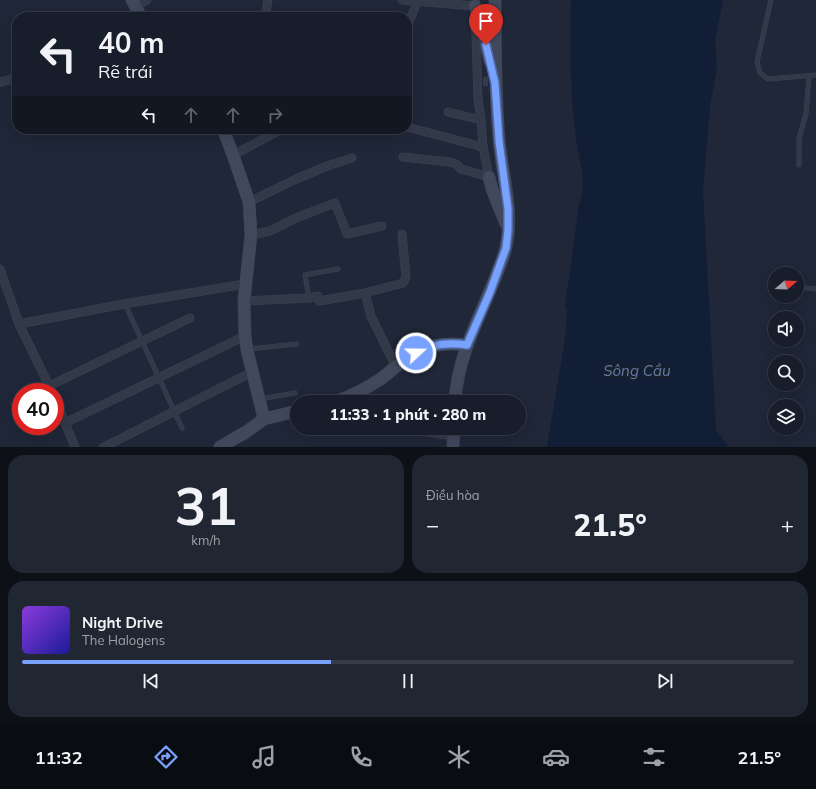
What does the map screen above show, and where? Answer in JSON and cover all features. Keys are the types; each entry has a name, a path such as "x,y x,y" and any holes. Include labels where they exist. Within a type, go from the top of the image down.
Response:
{"main road":[{"path":"456,395 458,377 467,345 490,292 506,248 508,230 508,209 499,141 495,83 494,0"},
{"path":"475,3 495,83"},
{"path":"225,134 249,202 251,235 245,284 245,336 252,372 264,419"},
{"path":"489,177 492,189 508,230"},
{"path":"349,395 381,378 406,358 426,347 449,343 467,345"},
{"path":"225,446 264,419 290,413"}],"street":[{"path":"136,8 148,0"},
{"path":"266,12 268,0"},
{"path":"402,0 417,2 475,3 478,100 482,120 483,147 489,177 461,169 456,164 450,162 403,156"},
{"path":"412,14 417,2"},
{"path":"0,82 12,79"},
{"path":"448,112 482,120"},
{"path":"412,128 483,147"},
{"path":"233,155 273,134"},
{"path":"249,202 301,177 352,158"},
{"path":"251,235 270,230 335,203 347,234 382,226"},
{"path":"244,301 309,298 318,296 319,301 365,293 403,283 406,278 402,234"},
{"path":"0,269 19,324 48,383"},
{"path":"19,324 124,304 245,284"},
{"path":"365,293 371,316 396,367"},
{"path":"62,383 190,318"},
{"path":"75,447 65,423 245,336"},
{"path":"104,447 252,372"},
{"path":"443,435 454,437"}],"lane":[{"path":"771,0 757,62 760,73 768,79 816,75"},
{"path":"799,165 799,138 806,114 809,76"},
{"path":"309,298 305,274 338,269"},
{"path":"804,288 816,289"},
{"path":"124,304 182,428"},
{"path":"247,350 297,344"},
{"path":"260,399 295,393"}],"water":[{"name":"Sông Cầu","path":"571,0 723,0 715,42 717,68 710,106 703,192 716,430 729,447 547,447 566,332 567,308 565,307 579,204 583,188 572,96 570,55"}],"building":[{"path":"488,76 488,86 483,86 483,77"}],"route":[{"path":"416,353 426,347 436,345 449,343 467,345 490,292 506,248 509,220 508,209 499,141 495,83 486,45"}]}
